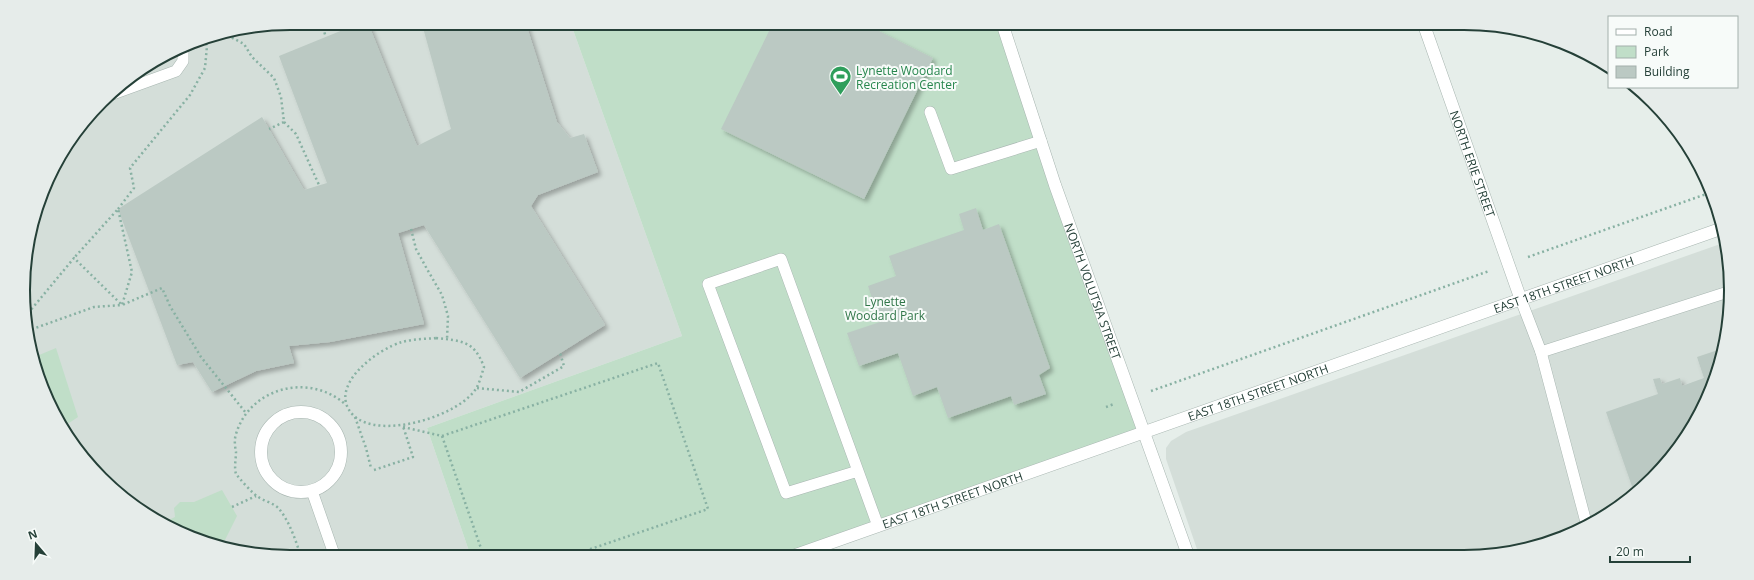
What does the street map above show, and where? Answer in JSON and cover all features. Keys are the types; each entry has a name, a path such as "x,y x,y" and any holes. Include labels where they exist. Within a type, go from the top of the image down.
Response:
{"street":[{"name":"NORTH VOLUTSIA STREET","path":"1004,30 1041,141 1186,550"},
{"name":"NORTH ERIE STREET","path":"1426,30 1521,300"},
{"name":"EAST 18TH STREET NORTH","path":"810,550 1717,230"},
{"path":"295,412 308,413 320,417 331,425 338,436 341,448 341,461 337,472 322,487 312,491 299,493 280,487 266,473 262,461 261,448 265,435 272,425 283,417 295,412"}],"lane":[{"path":"126,89 176,71 183,61 183,54"},
{"path":"930,112 951,169 1041,141"},
{"path":"858,471 786,493 708,284 781,259 878,526"},
{"path":"1541,352 1724,293"},
{"path":"1521,300 1541,352 1586,519"},
{"path":"312,491 333,550"}],"path":[{"path":"324,30 326,37"},
{"path":"231,37 244,44 252,57 274,78 281,97 284,122 296,134 319,185"},
{"path":"31,310 74,258 118,209 134,188 130,168 190,94 205,68 206,44"},
{"path":"269,129 284,122"},
{"path":"1106,407 1705,194"},
{"path":"118,209 132,272 122,305"},
{"path":"411,229 416,248 426,269 442,295 448,316 447,339"},
{"path":"74,258 122,305"},
{"path":"33,328 94,307 122,305 162,288 170,306 201,357 246,413"},
{"path":"345,404 347,386 359,369 379,353 402,342 436,338 447,339 461,341 479,353 484,367 477,388 459,404 446,412 417,423 403,426"},
{"path":"477,388 519,392 564,366 560,353"},
{"path":"354,416 374,424 403,426 442,436 658,363 708,509 588,550"},
{"path":"299,550 294,536 280,509 256,496 236,473 235,435 246,413 261,398 280,390 301,386 320,389 338,398 345,404 354,416 366,448 371,468"},
{"path":"374,470 413,457 403,426"},
{"path":"442,436 482,550"},
{"path":"232,507 256,496"}],"shaded area":[{"path":"290,30 573,30 682,336 427,428 469,550 290,550 256,548 239,545 206,536 160,515 132,496 106,474 74,434 57,405 50,389 44,374 35,341 32,324 30,290 32,256 35,239 44,206 50,191 65,160 74,146 106,106 146,74 175,57 206,44 256,32"},
{"path":"1720,244 1724,290 1722,324 1710,374 1689,420 1670,448 1648,474 1622,496 1594,515 1548,536 1498,548 1464,550 1197,550 1166,459 1166,448 1171,441 1186,432"}],"green space":[{"name":"Lynette Woodard Park","path":"573,30 1002,30 1145,433 810,550 469,550 427,428 682,336"},
{"path":"56,348 78,417 68,424 50,389 39,355"},
{"path":"222,490 237,516 225,540 222,541 206,536 169,520 175,517 174,508 180,502 194,502"}],"building":[{"path":"343,30 371,30 417,146 451,129 424,30 528,30 557,122 570,138 584,134 598,172 538,195 531,206 605,325 520,378 424,225 398,233 424,324 330,342 289,346 294,363 256,371 212,392 193,362 177,365 118,209 262,117 304,190 327,183 279,56"},
{"path":"770,30 877,30 933,58 864,199 721,129"},
{"path":"976,208 983,230 999,224 1050,368 1039,375 1046,394 1014,405 1011,396 948,418 937,387 913,396 898,353 859,366 847,333 880,322 868,286 896,276 889,256 964,230 959,214"},
{"path":"1717,350 1710,374 1697,405 1689,420 1670,448 1648,474 1632,487 1606,412 1658,394 1653,379 1660,378 1662,384 1680,378 1682,386 1704,378 1697,357"}],"place":[{"name":"Lynette Woodard Recreation Center","path":"840,96"}]}
